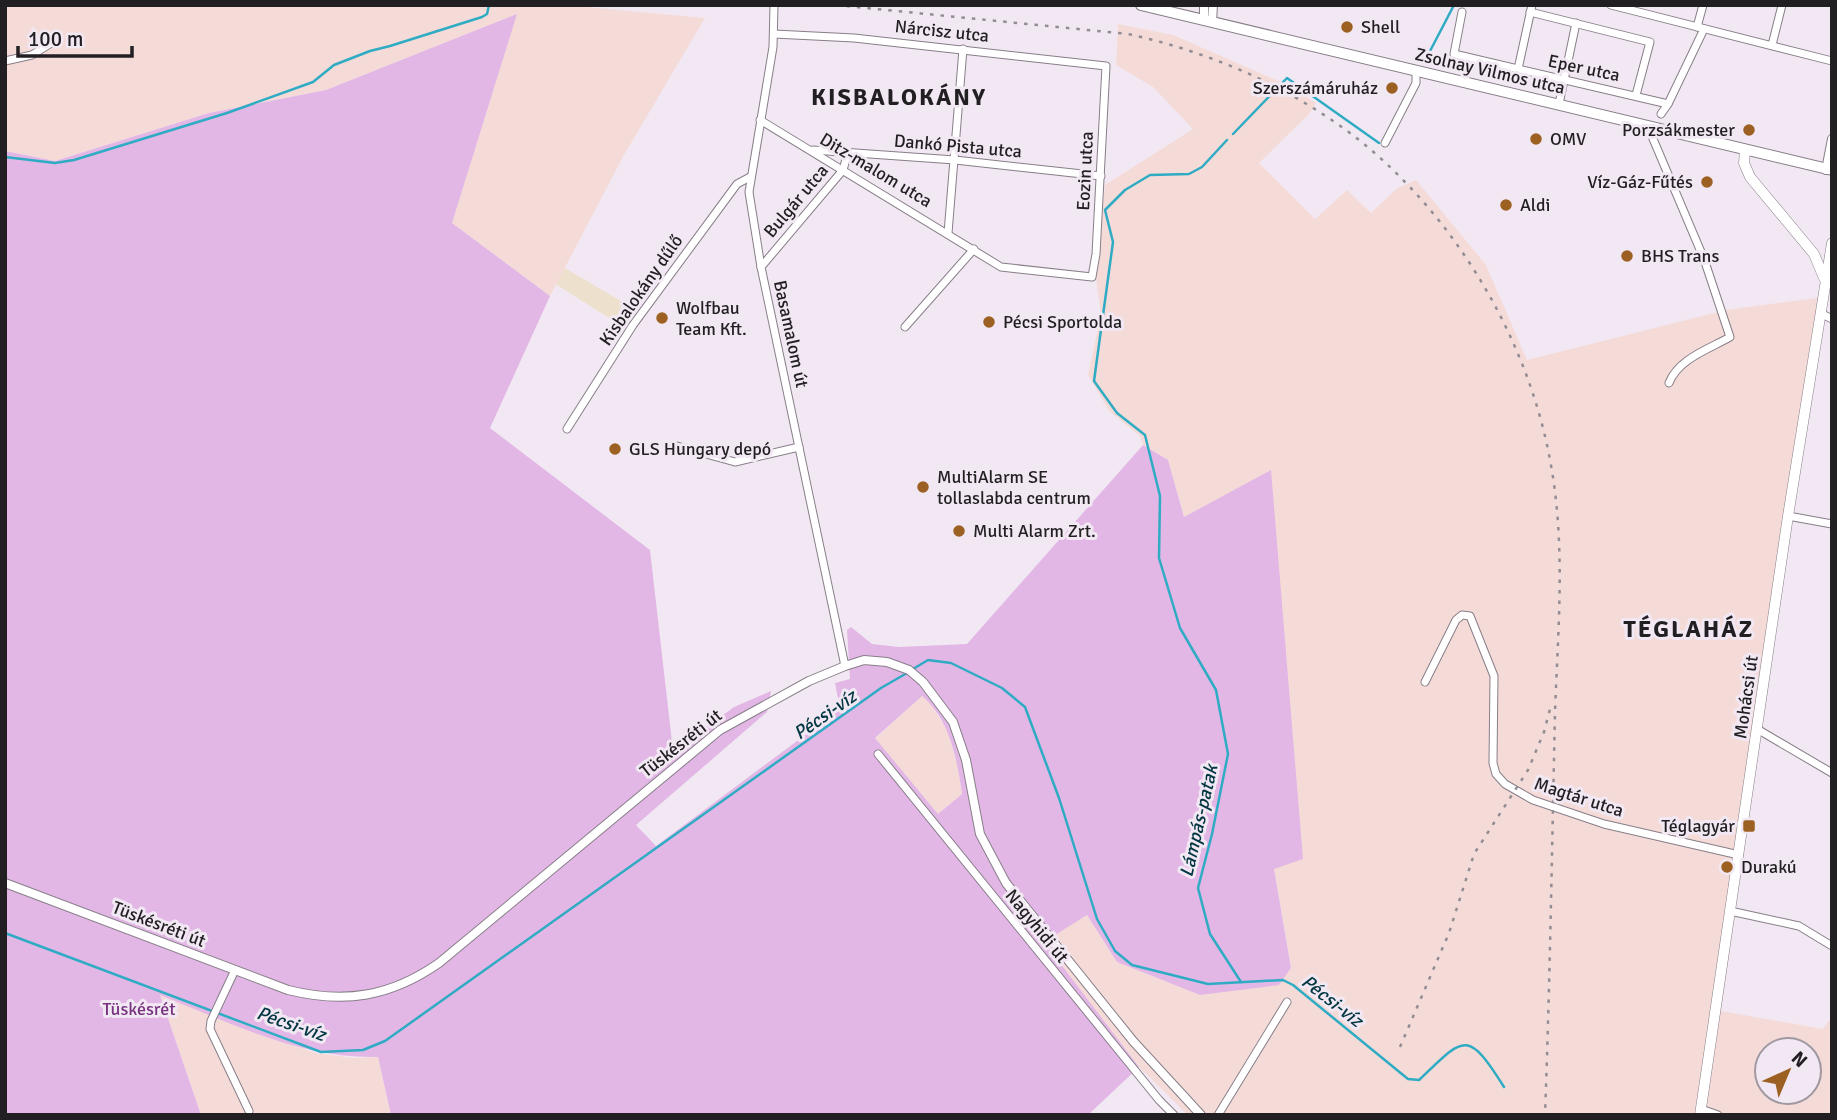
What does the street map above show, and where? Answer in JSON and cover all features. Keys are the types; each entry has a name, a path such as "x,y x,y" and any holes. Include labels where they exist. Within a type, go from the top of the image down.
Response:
{"main road":[{"name":"Zsolnay Vilmos utca","path":"1141,5 1829,170"},
{"path":"1745,150 1744,163 1750,177 1814,254 1825,282"},
{"path":"1806,244 1820,248 1832,244"},
{"name":"Mohácsi út","path":"1701,1112 1788,516 1832,244"}],"street":[{"name":"Basamalom út","path":"774,5 774,34 749,192 761,267 845,666"},
{"path":"1204,5 1208,21"},
{"path":"1208,21 1213,5"},
{"path":"1611,5 1641,9 1700,28 1832,61"},
{"path":"1661,114 1679,84 1700,28 1703,5"},
{"path":"1772,45 1782,5"},
{"path":"1517,69 1531,8 1650,42 1636,95"},
{"name":"Eper utca","path":"1462,12 1454,54 1668,104"},
{"path":"1559,104 1576,23"},
{"name":"Nárcisz utca","path":"774,34 854,38 1106,66"},
{"path":"5,61 32,55 55,40"},
{"path":"948,233 963,49"},
{"name":"Eozin utca","path":"1092,277 1096,254 1106,66"},
{"path":"1385,143 1416,83 1416,72"},
{"name":"Ditz-malom utca","path":"760,120 1001,267 1092,277"},
{"path":"1648,127 1704,259 1730,337 1681,365 1669,383"},
{"path":"1829,170 1832,139"},
{"name":"Dankó Pista utca","path":"812,150 956,160 1101,176"},
{"name":"Bulgár utca","path":"761,267 842,170 848,152"},
{"name":"Kisbalokány dűlő","path":"567,429 633,325 737,184 751,177"},
{"path":"905,327 974,249"},
{"path":"1820,313 1832,319"},
{"path":"677,446 735,462 799,447"},
{"path":"1788,516 1832,524"},
{"name":"Magtár utca","path":"1424,682 1456,620 1462,615 1471,616 1494,676 1493,763 1496,774 1505,784 1533,800 1604,824 1739,855"},
{"name":"Tüskésréti út","path":"5,883 288,990 321,997 371,995 410,981 453,952 720,730 799,687 845,666 871,660 887,662 903,667 917,676 935,696 957,729 966,760 980,834 1006,883 1133,1041 1201,1115"},
{"path":"1758,729 1832,772"},
{"name":"Nagyhidi út","path":"878,754 1158,1100 1174,1115"},
{"path":"1730,911 1799,926 1832,946"},
{"path":"235,970 210,1025 212,1035 249,1111"},
{"path":"1218,1115 1287,1002"},
{"path":"1701,1112 1718,1115"}],"shaded area":[{"path":"5,5 565,5 705,18 624,155 550,296 452,223 516,15 326,90 209,113 55,161 5,151"},
{"path":"1118,24 1173,35 1292,87 1316,103 1309,114 1259,163 1315,219 1347,190 1371,213 1396,189 1416,180 1486,265 1527,360 1726,310 1824,297 1721,1011 1823,1029 1832,1016 1832,1115 1188,1115 1139,1067 1043,942 1087,915 1117,962 1200,995 1234,990 1291,967 1274,869 1271,471 1184,517 1168,460 1143,445 1140,436 1109,411 1088,375 1101,315 1096,278 1105,185 1193,129 1153,87 1116,65"},
{"path":"459,223 553,261 636,310 625,328"},
{"path":"922,695 947,730 958,767 962,794 938,814 875,739"},
{"path":"160,995 316,1053 354,1058 378,1057 391,1115 201,1115"}],"green space":[{"name":"Tüskésrét","path":"517,14 452,223 550,296 490,428 650,550 673,751 734,707 771,691 767,712 636,825 656,846 840,709 835,683 850,679 847,630 851,627 872,644 899,647 967,644 1143,445 1168,460 1184,517 1271,470 1303,859 1274,869 1291,968 1279,985 1200,995 1117,962 1087,915 1044,942 1139,1067 1088,1115 391,1115 378,1057 349,1056 294,1046 160,995 201,1115 5,1115 5,151 55,161 209,113 326,90","holes":["922,696 932,706 951,741 962,794 938,814 875,738"]}],"waterway":[{"path":"5,157 55,163 74,160 227,113 313,82 334,65 370,51 482,17 487,14 489,5"},
{"path":"1429,53 1454,5"},
{"name":"Lámpás-patak","path":"1233,134 1287,78 1379,143"},
{"name":"Lámpás-patak","path":"1227,140 1202,167 1189,174 1150,175 1125,190 1105,210 1113,242 1094,381 1117,413 1145,435 1160,496 1159,558 1180,628 1216,690 1228,754 1198,888 1210,934 1241,982"},
{"name":"Pécsi-víz","path":"913,669 928,660 951,663 1002,688 1025,707 1059,798 1097,919 1115,951 1132,965 1208,984 1283,980 1293,985 1408,1079 1419,1080 1446,1055 1464,1045 1481,1055 1504,1087"},
{"name":"Pécsi-víz","path":"5,933 321,1052 363,1050 385,1041 881,688 907,673"}],"railway":[{"path":"836,5 1128,34 1214,59 1269,83 1346,130 1383,161 1418,196 1450,235 1478,276 1503,320 1539,413 1550,460 1558,523 1559,617 1545,1115"},
{"path":"1400,1047 1449,933 1474,854 1528,770 1544,732 1550,709"}],"place":[{"name":"Shell","path":"1347,27"},
{"name":"Szerszámáruház","path":"1392,88"},
{"name":"Porzsákmester","path":"1749,130"},
{"name":"OMV","path":"1536,139"},
{"name":"Víz-Gáz-Fűtés","path":"1707,182"},
{"name":"Aldi","path":"1506,205"},
{"name":"BHS Trans","path":"1627,256"},
{"name":"Wolfbau Team Kft.","path":"662,318"},
{"name":"Pécsi Sportolda","path":"989,322"},
{"name":"GLS Hungary depó","path":"615,449"},
{"name":"MultiAlarm SE tollaslabda centrum","path":"923,487"},
{"name":"Multi Alarm Zrt.","path":"959,531"},
{"name":"Téglagyár","path":"1749,826"},
{"name":"Durakú","path":"1727,867"}],"district":[{"name":"KISBALOKÁNY","path":"899,97"},
{"name":"TÉGLAHÁZ","path":"1689,629"}]}
